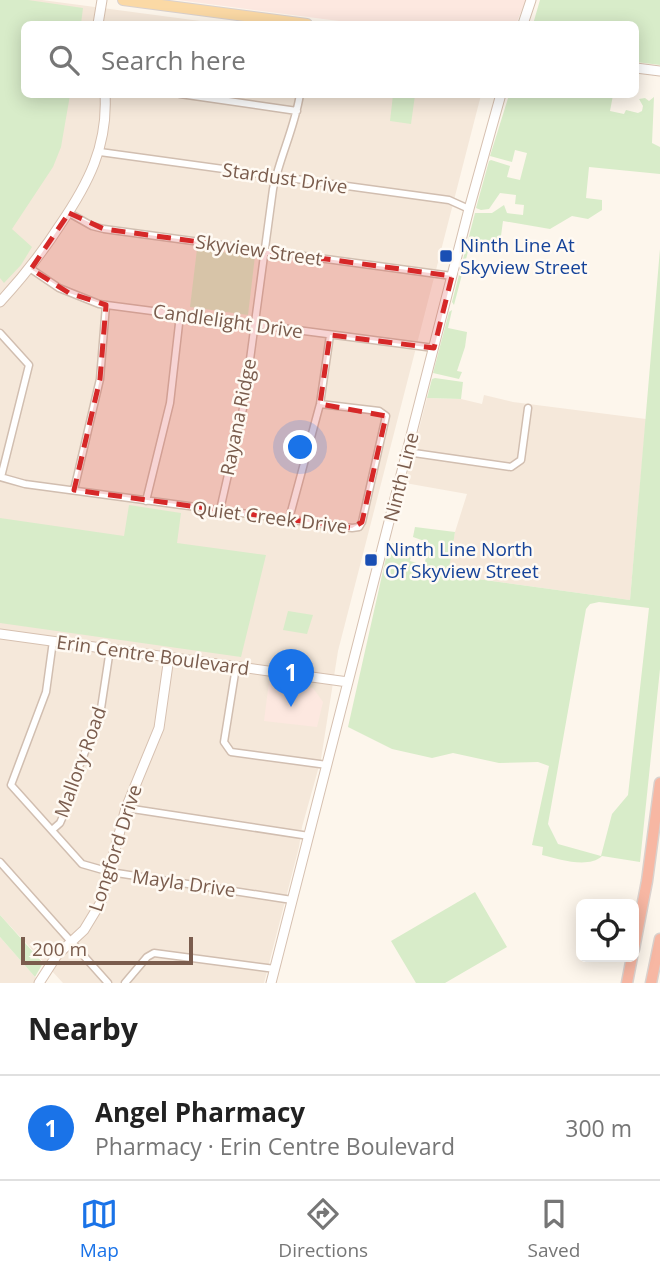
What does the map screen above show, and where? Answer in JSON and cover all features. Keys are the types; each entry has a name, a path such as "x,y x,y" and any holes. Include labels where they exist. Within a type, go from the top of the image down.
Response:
{"highway":[{"path":"639,923 660,783"},
{"path":"651,983 660,939"},
{"path":"627,983 631,962"}],"main road":[{"path":"123,0 284,21"}],"street":[{"path":"99,21 102,0"},
{"path":"524,21 531,0"},
{"path":"639,68 660,71"},
{"path":"0,302 31,269 87,185 100,152 105,121 105,98"},
{"path":"208,98 297,111"},
{"name":"Rayana Ridge","path":"220,510 244,404 276,176 299,98"},
{"name":"Ninth Line","path":"271,983 500,98"},
{"name":"Stardust Drive","path":"100,152 449,200 470,209"},
{"name":"Skyview Street","path":"69,213 92,226 104,229 452,276"},
{"name":"Candlelight Drive","path":"31,269 69,293 106,305 434,348"},
{"path":"74,490 100,379 106,305"},
{"path":"146,501 170,403 180,315"},
{"path":"0,333 29,365 1,477"},
{"path":"289,520 320,404 330,335"},
{"name":"Quiet Creek Drive","path":"1,477 24,484 359,527 386,416 379,411 320,404"},
{"path":"407,452 512,467 521,460 528,408"},
{"name":"Erin Centre Boulevard","path":"0,634 348,682"},
{"name":"Mayla Drive","path":"53,641 46,692 11,785 82,864 110,872 292,900"},
{"name":"Mallory Road","path":"52,830 60,823 67,807 72,784 100,715 110,649"},
{"name":"Longford Drive","path":"39,983 57,955 95,915 110,872 126,807 159,728 169,657"},
{"path":"236,667 224,742 227,748 231,752 327,765"},
{"path":"126,807 309,836"},
{"path":"0,862 108,983"},
{"path":"125,983 147,957 154,953 275,969"}],"highlighted area":[{"path":"69,213 104,229 452,276 434,348 330,335 320,404 386,416 362,522 352,528 74,490 100,379 106,305 69,293 31,269"}],"shaded area":[{"path":"0,0 42,0 200,21 21,21 21,98 480,98 338,651 321,759 264,983 63,983 0,915"},
{"path":"178,0 526,0 517,21 339,21"},
{"path":"484,395 513,402 646,419 630,600 447,575 455,532 467,494 405,483 427,398 461,399 482,404"},
{"path":"269,682 313,688 323,702 317,727 264,721"},
{"path":"0,937 35,977 45,983 0,983"}],"green space":[{"path":"0,0 28,0 83,8 81,21 21,21 21,98 69,98 61,147 53,167 12,229 32,247 21,265 4,283 0,278"},
{"path":"540,0 660,0 660,65 639,62 639,21 534,21"},
{"path":"654,97 652,143 660,147 660,174 589,167 586,198 602,200 602,210 588,219 572,216 550,229 503,221 500,243 471,240 454,305 452,302 475,213 492,213 504,205 507,213 523,215 524,205 515,204 516,195 500,193 489,209 476,208 489,161 510,166 507,177 520,180 527,153 515,150 512,162 490,156 508,98 612,98 610,111 624,114 626,110 638,113 642,111 643,106 639,99 645,98 649,101"},
{"path":"393,98 415,98 411,124 390,121"},
{"path":"197,249 255,256 248,315 190,307"},
{"path":"660,249 660,669 640,862 602,856 589,862 573,862 542,855 543,847 532,845 549,766 538,762 499,763 453,753 432,758 392,749 348,727 389,544 413,548 410,561 424,565 430,543 413,537 415,527 455,532 448,575 630,600","holes":["599,602 649,608 628,795 612,814 601,856 558,844 548,824 586,609 590,604"]},
{"path":"452,310 448,328 467,332 457,371 462,372 459,379 433,373 449,312"},
{"path":"432,379 463,382 461,399 427,398"},
{"path":"129,505 181,513 177,543 266,555 241,657 0,623 0,518 124,536"},
{"path":"288,611 313,615 307,634 283,630"},
{"path":"475,892 507,947 445,983 416,983 391,941"},
{"path":"0,915 43,963 35,977 0,937"}],"place":[{"name":"Ninth Line At Skyview Street","path":"446,256"},
{"name":"Ninth Line North Of Skyview Street","path":"371,560"},
{"name":"Angel Pharmacy","path":"291,707"}]}
